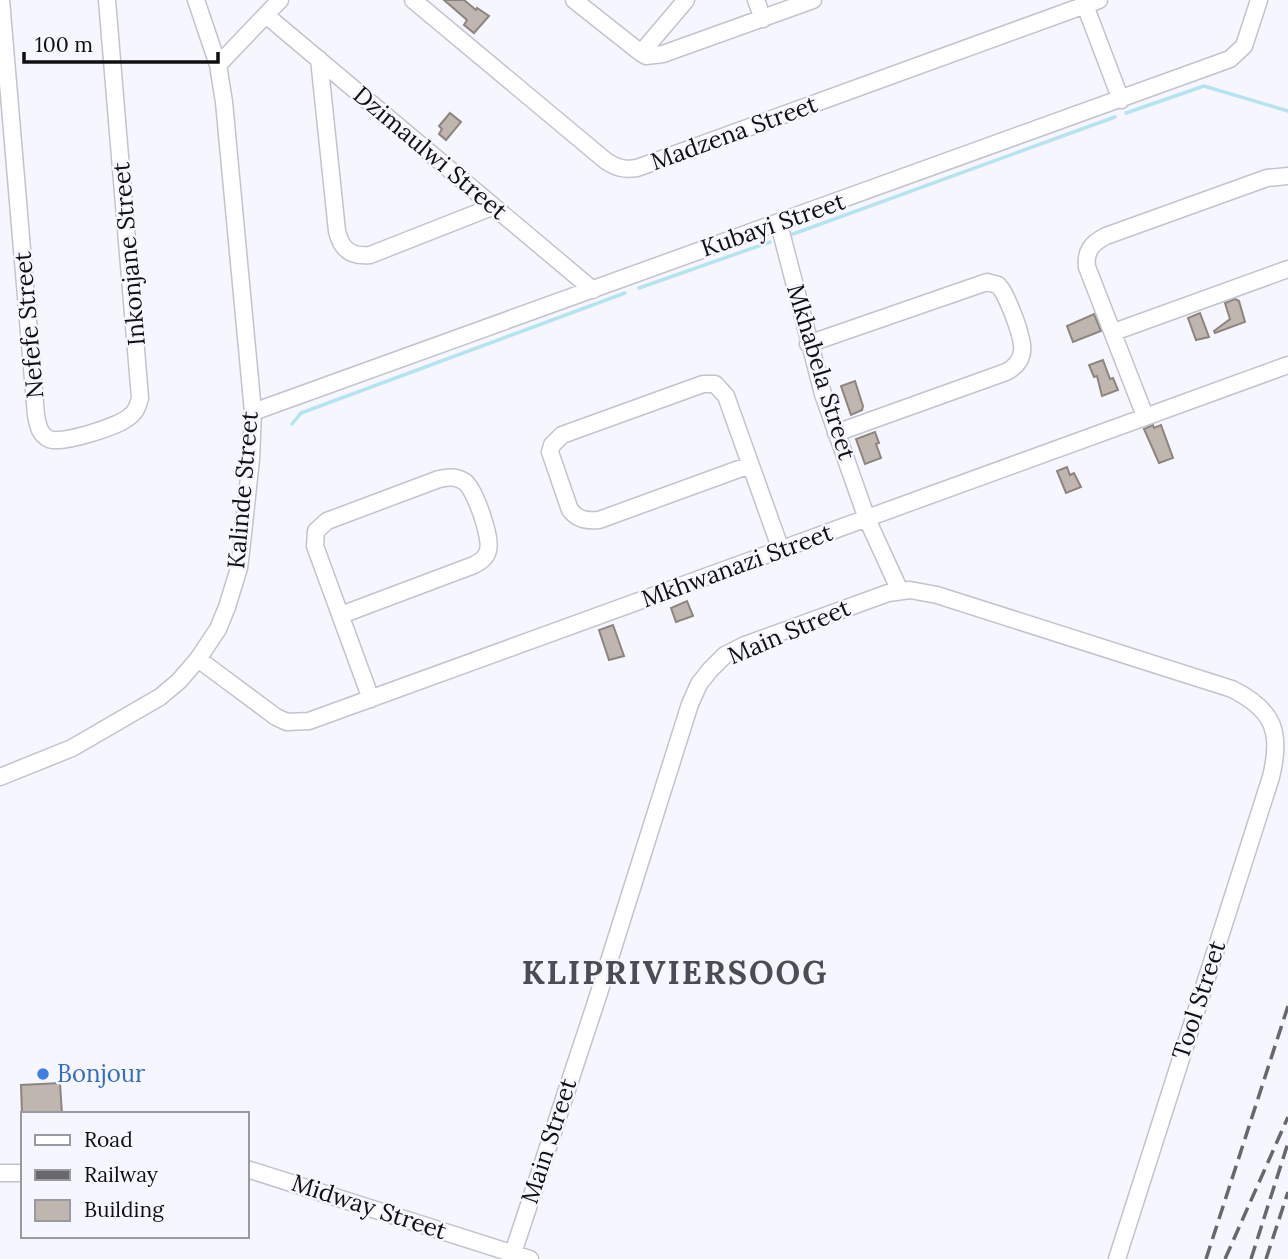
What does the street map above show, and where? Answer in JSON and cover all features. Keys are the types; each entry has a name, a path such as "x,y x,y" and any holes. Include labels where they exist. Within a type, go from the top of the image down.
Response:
{"street":[{"name":"Nefefe Street","path":"1,0 36,415 41,432 46,438"},
{"name":"Inkonjane Street","path":"46,438 66,440 127,420 137,408 140,398 107,0"},
{"name":"Kalinde Street","path":"0,777 72,748 160,697 179,681 218,629 239,568 251,459 253,412 225,102 218,65 197,0"},
{"path":"218,65 280,0"},
{"name":"Madzena Street","path":"413,0 606,161 626,169 637,168 1089,2"},
{"path":"574,0 646,56 663,54 813,0"},
{"path":"641,53 686,0"},
{"path":"756,0 763,19"},
{"name":"Kubayi Street","path":"253,412 1121,100 1237,54 1244,46 1259,0"},
{"path":"1089,2 1121,100"},
{"name":"Dzimaulwi Street","path":"267,16 593,289"},
{"path":"319,59 337,231 344,248 352,254 369,255 492,207"},
{"path":"1145,416 1087,267 1086,258 1093,244 1106,236 1267,177 1288,176"},
{"name":"Mkhabela Street","path":"779,224 808,344 836,433 867,519 900,591"},
{"path":"1114,332 1288,269"},
{"path":"808,344 987,282 998,285 1002,290 1023,342 1020,360 1006,372 836,433"},
{"name":"Mkhwanazi Street","path":"198,659 266,711 287,722 309,721 1288,365"},
{"path":"750,465 600,520 589,521 575,516 570,510 550,452 552,445 562,435 710,383 719,387 726,396 781,550"},
{"path":"341,615 474,565 485,557 488,537 473,494 464,481 456,477 439,479 321,525 316,531 315,547 371,699"},
{"name":"Main Street","path":"513,1253 690,704 699,684 725,655 862,601 900,591 923,591 1232,689 1262,709 1272,723 1277,740"},
{"name":"Tool Street","path":"1116,1259 1270,777 1277,740"},
{"name":"Midway Street","path":"248,1169 530,1259"},
{"path":"0,1173 21,1172"}],"building":[{"path":"444,0 464,0 489,16 474,33 464,25 467,20"},
{"path":"450,113 461,122 446,140 439,134 442,129 439,126"},
{"path":"1235,299 1239,301 1245,322 1215,333 1214,331 1230,319 1225,303"},
{"path":"1200,313 1209,337 1196,340 1188,318"},
{"path":"1094,314 1101,331 1073,342 1067,326"},
{"path":"1103,360 1110,379 1113,378 1118,390 1102,396 1097,376 1094,377 1089,365"},
{"path":"855,381 863,406 862,410 851,415 841,386"},
{"path":"1153,425 1154,428 1161,425 1173,458 1159,463 1144,429"},
{"path":"875,432 881,458 865,464 856,439"},
{"path":"1067,467 1070,475 1074,473 1081,487 1066,493 1057,471"},
{"path":"687,601 693,616 676,622 671,608"},
{"path":"613,625 624,656 609,660 599,630"},
{"path":"60,1083 62,1112 22,1112 21,1085"}],"waterway":[{"path":"1126,113 1204,86 1288,111"},
{"path":"793,234 1115,117"},
{"path":"639,288 770,242"},
{"path":"292,424 301,413 625,293"}],"railway":[{"path":"1206,1259 1288,1006"},
{"path":"1225,1259 1288,1117"},
{"path":"1251,1259 1288,1143"},
{"path":"1266,1259 1288,1192"}],"place":[{"name":"Bonjour","path":"43,1074"}],"district":[{"name":"KLIPRIVIERSOOG","path":"675,973"}]}
